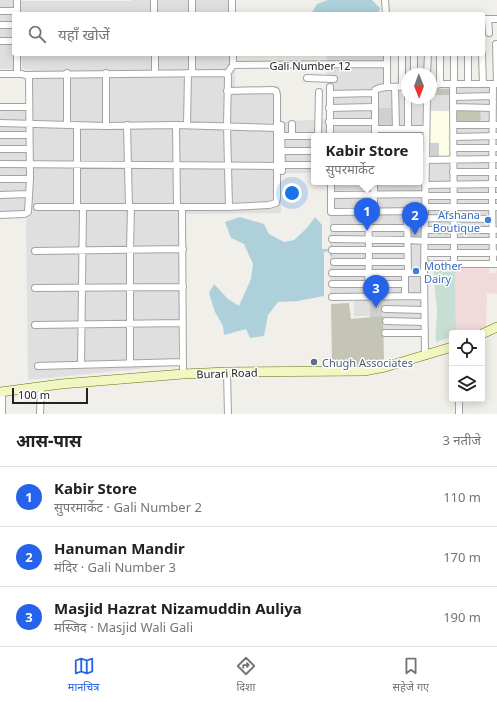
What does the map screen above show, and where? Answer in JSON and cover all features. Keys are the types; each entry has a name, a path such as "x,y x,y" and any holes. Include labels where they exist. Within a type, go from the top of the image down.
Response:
{"main road":[{"path":"485,333 497,327"},
{"name":"Burari Road","path":"1,392 41,386 183,374 227,372 364,371 385,367 449,348"}],"street":[{"path":"0,11 17,12 17,0"},
{"path":"154,0 154,12"},
{"path":"192,0 192,12"},
{"path":"232,0 232,12"},
{"path":"385,0 386,12"},
{"path":"489,33 486,19 497,19"},
{"path":"0,25 12,25"},
{"path":"0,41 12,41"},
{"path":"431,264 495,264 495,230 492,218 495,207 494,99 496,44"},
{"path":"17,56 17,74"},
{"path":"155,56 155,73"},
{"path":"187,125 192,56"},
{"path":"229,207 227,74 233,65 233,56"},
{"path":"387,56 387,87"},
{"path":"402,56 402,68"},
{"path":"414,56 414,68"},
{"path":"427,68 428,56"},
{"path":"440,56 440,84"},
{"path":"454,56 454,260"},
{"path":"468,56 468,84"},
{"path":"482,56 482,84"},
{"name":"Gali Number 12","path":"233,65 387,64"},
{"path":"0,74 25,75 67,73 190,72 227,74"},
{"path":"67,73 67,125"},
{"path":"106,73 106,126"},
{"path":"0,215 27,214 29,210 29,81 28,76 25,75"},
{"path":"307,78 334,79"},
{"path":"437,85 495,84"},
{"path":"375,133 375,90 377,88 401,87 396,129"},
{"path":"330,133 330,90 375,92"},
{"path":"227,91 276,91 280,167"},
{"path":"318,133 319,92"},
{"path":"453,97 494,99"},
{"path":"408,104 408,129"},
{"path":"425,356 425,195 423,181 423,150 426,129 427,104"},
{"path":"0,107 28,107"},
{"path":"329,108 372,107"},
{"path":"453,107 494,111"},
{"path":"329,122 373,122"},
{"path":"0,123 106,126 279,126"},
{"path":"292,124 292,136"},
{"path":"77,125 82,250 81,365"},
{"path":"127,125 130,207 130,364"},
{"path":"176,125 182,249 183,374"},
{"path":"453,126 495,125"},
{"path":"36,207 229,207 269,205 276,203 281,151 279,126"},
{"path":"375,129 426,129"},
{"path":"0,135 29,135"},
{"path":"281,136 311,136"},
{"path":"453,136 495,136"},
{"path":"453,148 495,148"},
{"path":"0,149 29,149"},
{"path":"281,151 311,151"},
{"path":"423,163 453,160 495,159"},
{"path":"0,164 228,165 280,167 311,165"},
{"path":"453,172 495,172"},
{"path":"0,179 30,180"},
{"path":"423,181 454,184 495,184"},
{"path":"331,185 331,212 407,211 454,207 495,207"},
{"path":"368,296 368,228 374,194 374,185"},
{"path":"0,195 29,194"},
{"path":"331,195 374,194 494,196"},
{"path":"405,296 408,262 407,211"},
{"path":"425,218 492,218"},
{"path":"334,228 408,228"},
{"path":"425,230 495,230"},
{"path":"332,239 407,240 425,242 495,241"},
{"path":"35,250 182,249"},
{"path":"332,250 408,250"},
{"path":"425,253 495,253"},
{"path":"334,262 408,262"},
{"path":"332,273 424,273"},
{"path":"332,284 405,284"},
{"path":"35,288 183,287"},
{"path":"332,297 424,296"},
{"path":"386,309 424,310"},
{"path":"386,321 424,322"},
{"path":"35,325 183,323"},
{"path":"386,333 424,333"},
{"path":"38,366 183,362"},
{"path":"227,372 228,414"},
{"path":"40,414 41,386"},
{"path":"1,392 2,414"},
{"path":"459,402 459,414"}],"shaded area":[{"path":"0,0 14,0 14,12 12,12 13,69 0,69"},
{"path":"235,0 235,12 20,12 19,1"},
{"path":"21,56 235,56 235,87 279,86 280,122 327,119 327,56 384,56 384,86 401,86 401,104 437,104 437,86 497,86 497,257 423,257 423,332 381,335 383,316 354,316 354,300 330,300 330,185 423,185 423,133 311,133 311,173 280,173 281,213 181,214 178,365 28,380 26,218 30,214 32,70 22,69"},
{"path":"437,89 451,89 451,95 437,95"},
{"path":"0,108 26,108 28,212 0,212"},
{"path":"377,108 393,108 393,128 377,128"},
{"path":"454,109 480,109 481,123 455,123"},
{"path":"430,111 451,111 451,158 439,158 439,143 430,143"},
{"path":"430,143 439,143 439,158 431,158"},
{"path":"409,230 421,230 421,239 409,238"},
{"path":"434,267 455,268 456,330 449,330 449,338 436,342 437,311"},
{"path":"489,267 489,273 496,273 497,267 497,294 487,293 486,327 480,330 456,330 455,268"},
{"path":"370,299 382,299 382,317 370,317"},
{"path":"349,303 351,319 383,316 384,359 364,366 352,367 332,361 331,304"}],"green space":[{"path":"378,131 407,131 407,133 378,133"}],"water":[{"path":"328,0 372,0 380,8 379,12 312,12 317,4"},
{"path":"240,217 264,224 269,234 284,242 294,240 307,228 315,217 322,225 322,249 330,249 332,244 332,256 330,256 330,251 324,252 324,296 298,301 278,302 268,315 264,336 250,338 246,329 224,335 223,326 215,312 209,293 214,284 228,299 239,306 251,279 253,264 244,244 231,238 225,222"}],"place":[{"name":"Afshana Boutique","path":"488,220"},
{"name":"Kabir Store","path":"367,231"},
{"name":"Hanuman Mandir","path":"415,235"},
{"name":"Mother Dairy","path":"416,271"},
{"name":"Masjid Hazrat Nizamuddin Auliya","path":"376,308"},
{"name":"Chugh Associates","path":"314,362"}]}
